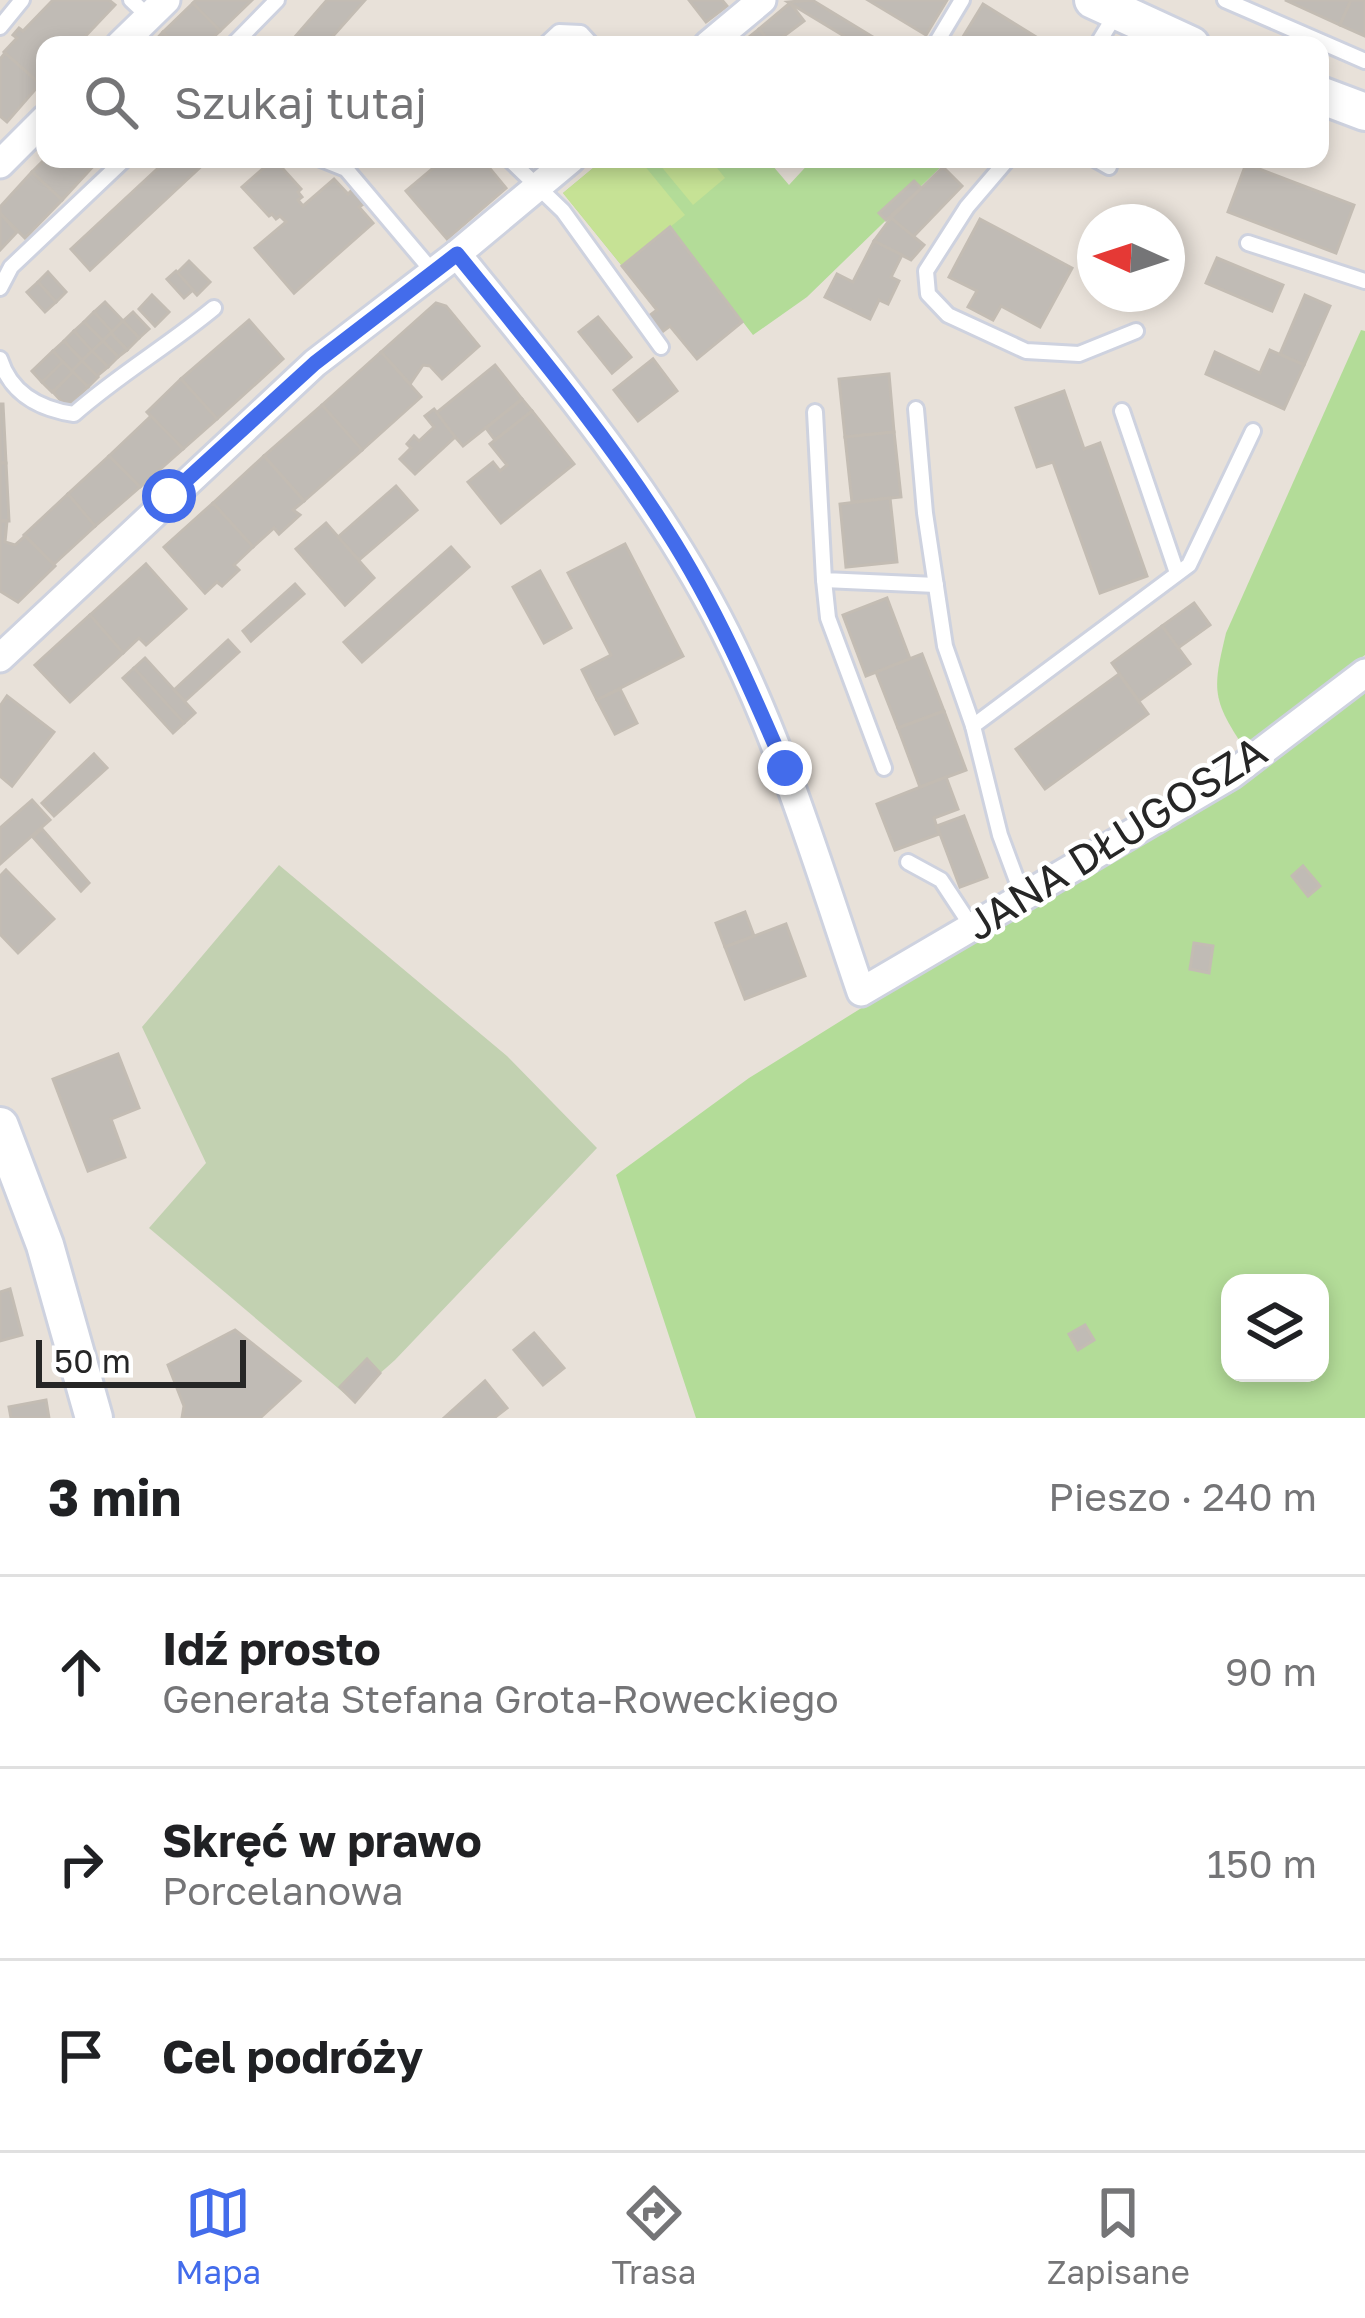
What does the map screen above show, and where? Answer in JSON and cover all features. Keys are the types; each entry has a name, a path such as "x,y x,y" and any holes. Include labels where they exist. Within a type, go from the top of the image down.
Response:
{"street":[{"path":"719,36 762,0"},
{"path":"127,36 149,6"},
{"path":"1105,6 1171,36"},
{"path":"1329,98 1365,112"},
{"path":"0,164 36,128"},
{"path":"0,658 315,363 560,168"},
{"name":"JANA DŁUGOSZA","path":"457,254 619,458 670,535 733,647 785,768 861,992 1231,775 1365,673"},
{"path":"0,1126 45,1245 94,1418"}],"lane":[{"path":"0,27 22,0"},
{"path":"242,36 277,0"},
{"path":"940,36 962,0"},
{"path":"1225,0 1308,36"},
{"path":"1099,36 1105,6"},
{"path":"554,36 559,32 584,36"},
{"path":"1329,45 1365,61"},
{"path":"0,288 11,268 116,168"},
{"path":"344,168 433,272"},
{"path":"518,168 562,211 661,346"},
{"path":"1000,168 967,207 926,271 928,294 948,315 1026,351 1078,354 1136,332"},
{"path":"1248,243 1365,281"},
{"path":"0,359 14,388 48,410 74,414 109,382 174,341 214,308"},
{"path":"916,409 944,646 973,726 1000,835 1023,897"},
{"path":"815,412 828,618 884,768"},
{"path":"1122,412 1177,573"},
{"path":"973,726 1190,565 1253,431"},
{"path":"824,580 936,585"},
{"path":"908,862 941,880 972,927"}],"green space":[{"path":"593,168 775,168 789,185 805,168 940,168 807,297 753,335 670,228 622,266 563,193"},
{"path":"593,168 646,168 685,215 622,266 563,193"},
{"path":"662,168 717,168 725,178 693,205"},
{"path":"1361,330 1365,331 1365,655 1243,746 1225,716 1218,692 1226,633"},
{"path":"1365,691 1365,1418 696,1418 616,1175 749,1078 1245,782"},
{"path":"279,865 507,1056 597,1148 395,1360 351,1399 149,1228 206,1163 142,1027"}],"building":[{"path":"53,0 109,0 115,5 86,36 36,36 36,80 4,52 17,38 13,35 19,28 23,31"},
{"path":"252,0 220,31 193,3"},
{"path":"327,0 365,0 333,36 296,36"},
{"path":"689,0 722,0 727,6 706,22"},
{"path":"812,0 871,36 844,36 788,2"},
{"path":"868,0 947,0 926,35"},
{"path":"1285,0 1351,0 1340,25"},
{"path":"1351,0 1365,0 1365,36 1340,25"},
{"path":"193,3 220,31 215,36 167,36 163,32"},
{"path":"790,3 804,21 784,36 765,36 759,29"},
{"path":"983,4 1035,36 963,36"},
{"path":"5,53 36,80 36,89 7,122 0,116 0,59"},
{"path":"36,168 91,168 62,200 32,172"},
{"path":"158,168 199,168 90,270 71,249"},
{"path":"264,168 282,168 301,189 298,200 303,206 334,179 348,194 353,189 365,203 359,207 373,223 294,293 255,248 286,222 280,216 269,216 242,187"},
{"path":"433,168 489,168 506,188 447,239 406,191"},
{"path":"942,168 962,186 913,237 891,218"},
{"path":"1244,168 1257,168 1354,205 1336,253 1228,212"},
{"path":"32,172 62,200 25,238 0,213 0,207"},
{"path":"914,181 921,188 886,220 879,213"},
{"path":"0,213 17,232 0,250"},
{"path":"891,218 924,245 911,260 874,241"},
{"path":"980,219 1072,268 1040,327 1001,306 993,320 968,307 977,291 949,277"},
{"path":"670,227 742,322 697,359 670,326 662,332 649,316 657,310 622,266"},
{"path":"874,241 902,255 891,277 899,281 888,304 879,300 870,319 825,297 837,274 853,282"},
{"path":"1217,258 1283,285 1272,311 1206,283"},
{"path":"189,261 210,282 197,295 177,273"},
{"path":"176,271 193,290 184,298 167,279"},
{"path":"48,272 66,292 56,302 38,282"},
{"path":"38,282 56,302 45,312 27,292"},
{"path":"152,295 169,312 155,326 139,309"},
{"path":"1305,295 1330,306 1304,365 1280,354"},
{"path":"105,302 123,321 112,332 94,312"},
{"path":"436,303 446,306 479,346 442,379 423,365 410,384 381,352"},
{"path":"94,312 112,332 103,341 84,322"},
{"path":"133,312 149,329 139,338 123,321"},
{"path":"598,317 631,357 612,373 579,332"},
{"path":"249,320 283,359 217,419 181,379"},
{"path":"123,321 139,338 127,350 111,333"},
{"path":"84,322 103,341 92,351 74,331"},
{"path":"74,331 92,351 82,360 64,341"},
{"path":"111,333 127,350 118,357 103,341"},
{"path":"64,341 82,361 72,371 53,351"},
{"path":"103,341 118,357 108,367 92,351"},
{"path":"1270,350 1304,365 1284,409 1206,374 1215,352 1260,373"},
{"path":"53,351 63,362 42,382 32,371"},
{"path":"92,351 108,367 97,376 82,361"},
{"path":"381,352 421,397 362,450 322,405"},
{"path":"653,359 677,391 638,421 614,390"},
{"path":"82,361 98,377 88,387 72,371"},
{"path":"63,362 73,372 52,392 42,382"},
{"path":"495,365 522,399 463,446 435,414"},
{"path":"73,372 88,387 67,407 53,392"},
{"path":"889,374 894,432 845,437 839,379"},
{"path":"181,379 217,419 183,449 147,412"},
{"path":"1064,391 1084,449 1100,443 1147,576 1100,593 1053,462 1037,467 1016,408"},
{"path":"522,399 532,411 495,440 486,428"},
{"path":"3,404 6,463 0,463"},
{"path":"322,405 362,450 304,501 264,456"},
{"path":"434,409 455,437 415,474 400,459 411,448 407,444 414,436 419,441 434,427 425,416"},
{"path":"532,411 574,464 501,523 468,482 493,462 500,471 507,465 490,444"},
{"path":"151,416 183,449 140,487 109,456"},
{"path":"894,432 901,497 852,502 845,437"},
{"path":"109,456 140,487 95,526 68,494"},
{"path":"264,456 304,501 293,510 300,515 279,534 274,528 253,547 213,503"},
{"path":"0,463 6,463 9,521 0,521"},
{"path":"396,486 417,510 359,560 338,537"},
{"path":"68,494 95,526 54,564 24,535"},
{"path":"890,498 897,562 846,567 840,504"},
{"path":"213,503 253,547 234,565 239,570 222,586 217,582 205,593 164,547"},
{"path":"0,521 7,521 5,542 15,545 25,536 55,566 18,602 0,591"},
{"path":"326,523 374,578 345,605 296,549"},
{"path":"625,544 683,656 597,700 582,670 611,655 568,573"},
{"path":"451,547 469,567 362,662 344,642"},
{"path":"146,564 186,609 146,645 139,638 123,653 90,615"},
{"path":"540,571 571,628 544,643 513,587"},
{"path":"295,584 304,594 251,641 243,631"},
{"path":"887,598 910,659 866,676 843,615"},
{"path":"1194,603 1210,625 1178,648 1162,626"},
{"path":"90,615 123,653 70,702 35,665"},
{"path":"1162,626 1190,664 1139,701 1112,663"},
{"path":"228,640 239,652 185,701 174,690"},
{"path":"922,654 944,711 898,728 876,672"},
{"path":"145,658 195,713 184,723 134,668"},
{"path":"134,668 184,723 173,733 123,678"},
{"path":"1119,674 1148,714 1045,789 1016,749"},
{"path":"620,689 637,723 615,734 597,700"},
{"path":"7,696 54,732 12,786 0,776 0,706"},
{"path":"944,711 966,770 920,787 898,728"},
{"path":"94,754 107,768 54,816 42,803"},
{"path":"946,777 958,809 934,818 939,834 895,850 877,804"},
{"path":"32,800 50,820 0,864 0,828"},
{"path":"964,816 987,877 960,887 937,826"},
{"path":"42,829 89,883 81,891 33,837"},
{"path":"1303,866 1320,886 1308,896 1292,876"},
{"path":"6,870 54,919 18,953 0,934 0,876"},
{"path":"745,912 754,936 725,947 716,923"},
{"path":"786,924 805,976 745,999 725,947"},
{"path":"1194,943 1213,946 1209,973 1190,969"},
{"path":"118,1054 139,1108 111,1119 125,1157 88,1171 53,1079"},
{"path":"10,1289 22,1335 0,1341 0,1292"},
{"path":"1085,1325 1094,1340 1078,1350 1069,1334"},
{"path":"235,1330 300,1381 260,1418 182,1418 184,1406 168,1365"},
{"path":"534,1333 564,1368 543,1385 514,1350"},
{"path":"367,1359 380,1373 355,1402 340,1387"},
{"path":"485,1381 507,1408 494,1418 444,1418"},
{"path":"46,1400 49,1418 11,1418 9,1407"}],"route":[{"path":"169,496 315,363 457,254 619,458 670,535 733,647 785,768"}]}
